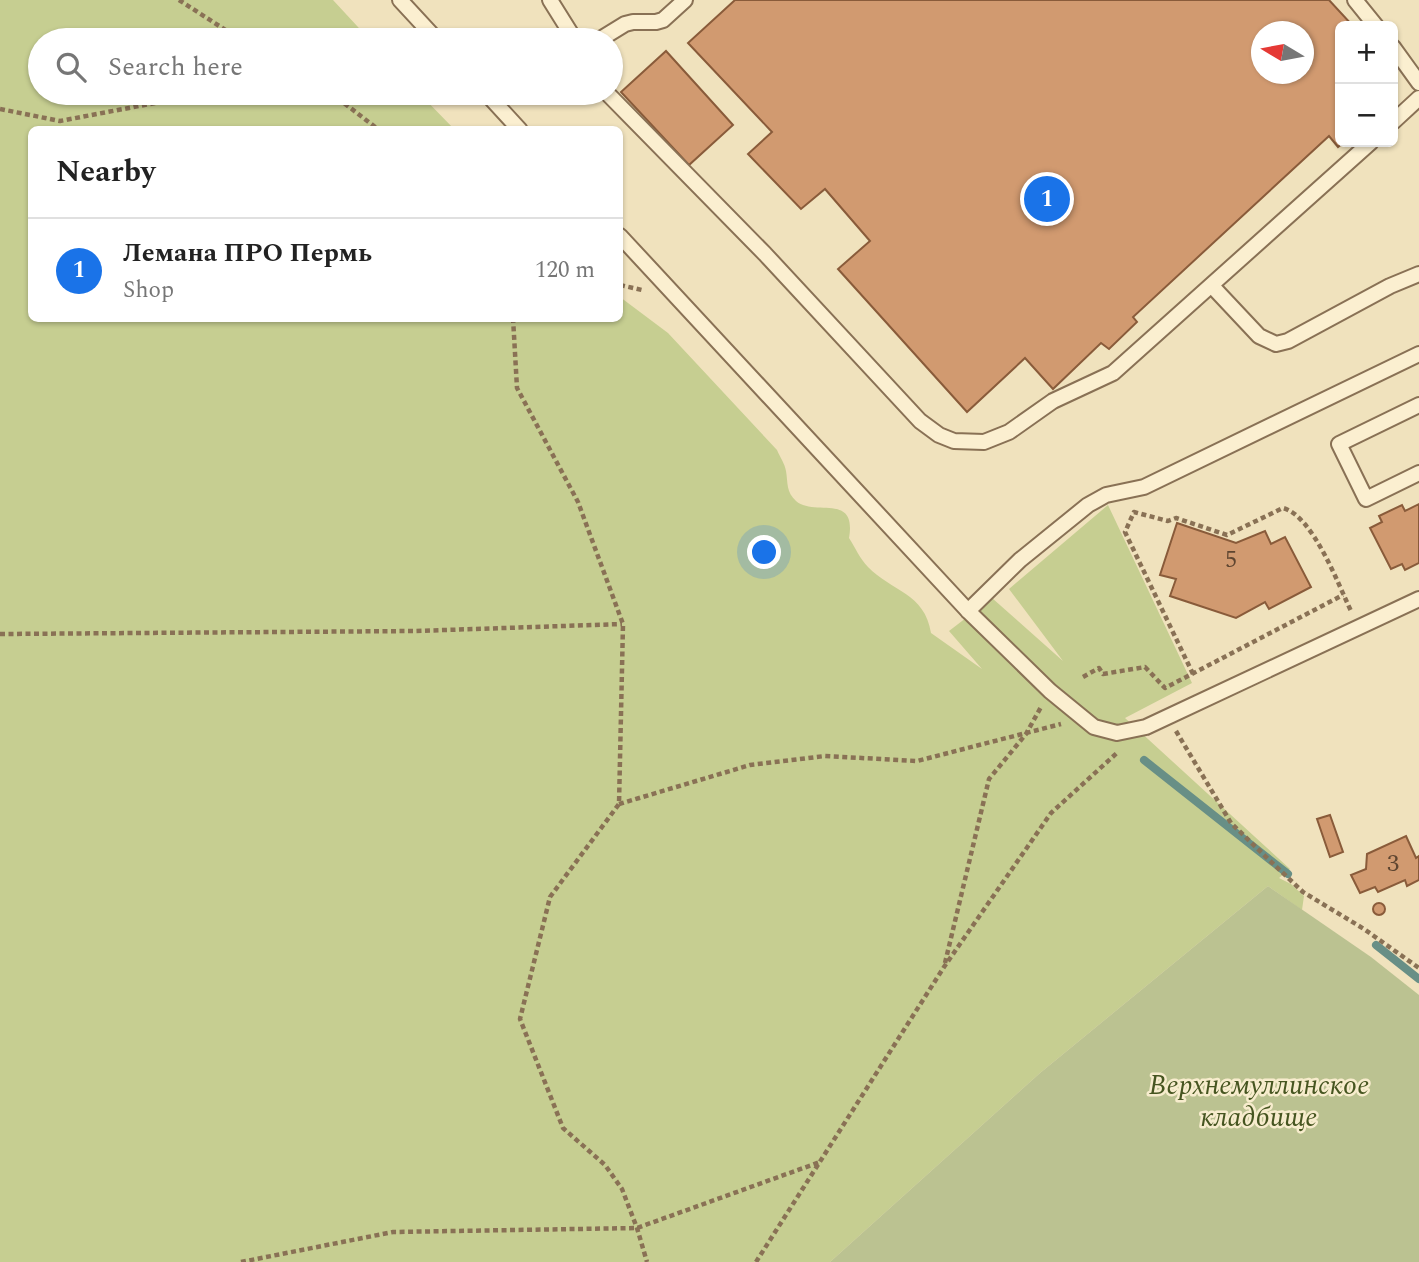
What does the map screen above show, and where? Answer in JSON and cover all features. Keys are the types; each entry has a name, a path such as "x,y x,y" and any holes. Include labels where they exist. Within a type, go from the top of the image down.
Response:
{"lane":[{"path":"400,0 426,28"},
{"path":"550,0 568,28"},
{"path":"618,28 633,22 656,22 685,0"},
{"path":"1355,0 1372,21"},
{"path":"1398,54 1419,83"},
{"path":"1398,117 1419,98"},
{"path":"497,105 516,126"},
{"path":"619,105 765,254 920,421 939,435 954,441 984,442 996,439 1053,401 1113,373 1365,147"},
{"path":"623,239 968,611 1049,691 1094,727 1125,733 1146,727 1419,599"},
{"path":"1212,286 1259,336 1276,344 1288,341 1390,286 1419,274"},
{"path":"968,611 1040,543 1096,500 1106,495 1134,491 1157,481 1419,354"},
{"path":"1419,405 1339,444 1366,499 1419,473"}],"path":[{"path":"179,0 222,28"},
{"path":"0,109 60,121 145,105"},
{"path":"347,105 374,126"},
{"path":"513,322 517,388 578,502 622,624 619,804 550,897 520,1019 563,1128 605,1165 622,1189 647,1262"},
{"path":"1193,674 1125,532 1134,512 1168,521 1176,518 1227,535 1286,509 1313,534 1359,628"},
{"path":"1083,677 1099,668 1103,674 1144,667 1165,688 1343,595"},
{"path":"0,634 416,631 622,624"},
{"path":"944,967 989,779 1026,734 1049,691"},
{"path":"619,804 750,765 825,756 917,761 1082,718"},
{"path":"756,1262 944,967 1051,813 1146,727 1177,732 1231,822 1303,892 1364,929 1419,968"},
{"path":"241,1262 393,1232 637,1228 821,1161"}],"green space":[{"path":"0,0 333,0 359,28 28,28 28,105 431,105 451,126 28,126 28,322 623,322 623,299 668,333 777,450 793,498 804,505 832,508 847,515 850,524 849,538 865,564 922,609 931,633 982,669 949,631 992,598 1063,661 1009,589 1108,505 1192,683 1125,718 1290,869 1279,878 1291,884 1304,896 1302,910 1268,886 1040,1073 830,1262 0,1262"},
{"name":"Верхнемуллинское кладбище","path":"1268,886 1371,957 1419,995 1419,1262 830,1262 1040,1073"}],"building":[{"path":"735,0 1329,0 1348,21 1335,21 1335,143 1329,136 1133,317 1137,322 1109,349 1101,343 1053,389 1025,358 967,412 838,269 870,241 825,189 801,209 748,154 772,132 688,43"},
{"path":"666,51 733,125 689,165 623,94 623,90"},
{"path":"1419,504 1419,563 1405,570 1402,564 1391,569 1370,528 1382,522 1379,516 1402,505 1405,511"},
{"path":"1177,523 1236,543 1265,531 1271,544 1285,537 1311,587 1269,609 1265,602 1236,618 1170,596 1176,579 1160,575"},
{"path":"1330,815 1343,852 1330,857 1317,819"},
{"path":"1406,836 1416,858 1419,856 1419,880 1407,886 1405,880 1378,892 1375,887 1360,893 1351,875 1366,869 1367,854"},
{"path":"1374,904 1384,904 1384,914 1374,914"}],"waterway":[{"path":"1144,760 1288,874"},
{"path":"1376,945 1419,979"}],"place":[{"name":"Лeмaна ПРО Пермь","path":"1047,199"}]}
